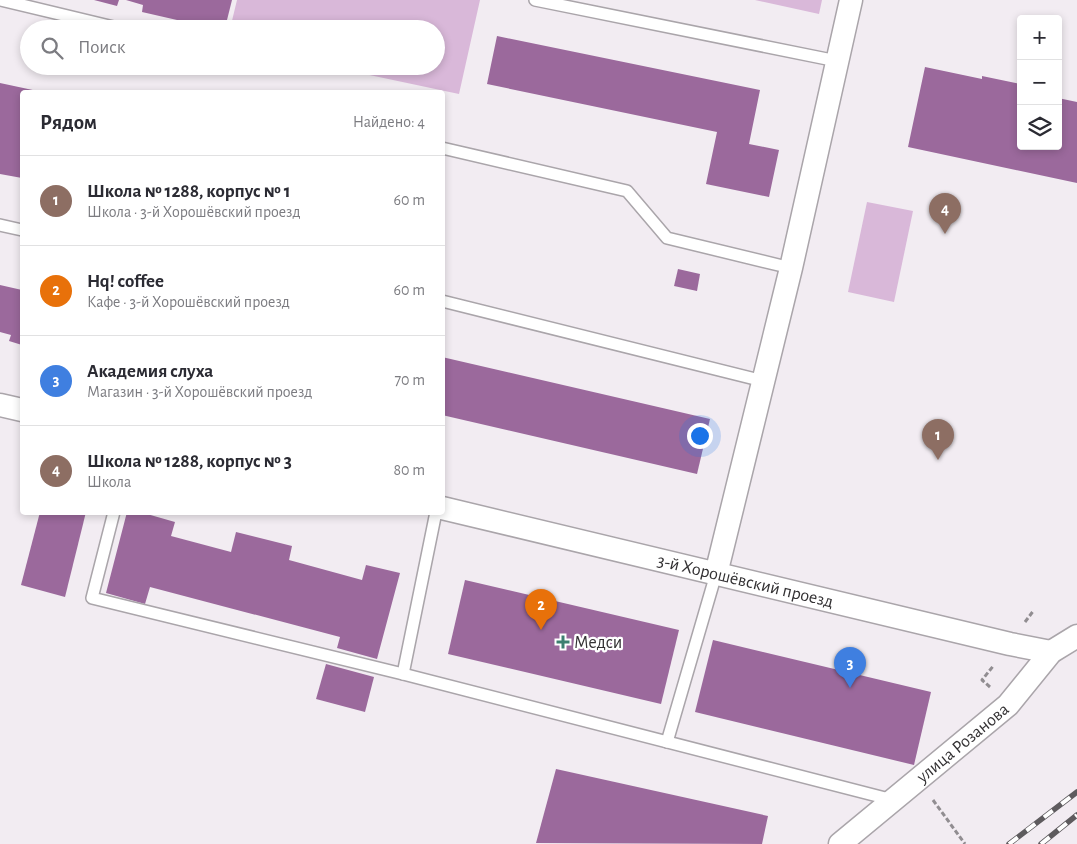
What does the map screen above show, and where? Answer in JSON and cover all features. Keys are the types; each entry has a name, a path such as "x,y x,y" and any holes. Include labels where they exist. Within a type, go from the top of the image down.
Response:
{"street":[{"path":"716,574 791,268 851,0"},
{"path":"0,405 20,410"},
{"name":"3-й Хорошёвский проезд","path":"445,509 1010,644 1051,652"},
{"name":"улица Розанова","path":"840,844 1008,705 1051,652 1077,636"}],"lane":[{"path":"1,0 84,20"},
{"path":"535,0 837,61"},
{"path":"445,149 627,191 667,238 791,268"},
{"path":"0,225 20,230"},
{"path":"445,302 763,380"},
{"path":"113,515 92,598 403,674 893,800"},
{"path":"403,674 435,515"},
{"path":"667,742 716,574"}],"path":[{"path":"928,793 965,844"}],"shaded area":[{"path":"237,0 480,0 459,94 369,75 445,75 445,20 232,20"},
{"path":"755,0 822,0 819,14"},
{"path":"867,202 913,211 894,302 848,292"}],"building":[{"path":"94,0 119,0 117,6"},
{"path":"126,0 232,0 227,20 177,20 142,12 143,5"},
{"path":"497,36 760,90 749,144 779,150 769,197 706,184 717,132 487,84"},
{"path":"925,67 982,79 982,76 1017,83 1017,150 1062,150 1062,99 1077,102 1077,183 908,147"},
{"path":"0,83 33,90 20,90 20,178 0,174"},
{"path":"678,269 700,274 697,291 674,286"},
{"path":"0,285 20,290 20,344 9,341 11,335 0,332"},
{"path":"445,358 710,419 697,474 445,416"},
{"path":"39,515 85,515 65,597 21,585"},
{"path":"126,515 150,515 175,522 171,536 231,552 236,532 292,546 289,560 362,580 366,565 400,573 377,659 337,648 340,637 150,587 145,604 106,593"},
{"name":"Медси","path":"465,580 679,630 661,704 448,654"},
{"path":"713,640 931,692 914,765 695,712"},
{"path":"326,664 374,677 365,712 316,699"},
{"path":"556,769 768,816 762,844 536,843"}],"railway":[{"path":"1009,844 1077,792"},
{"path":"1041,844 1077,815"}],"place":[{"name":"Школа № 1288, корпус № 3","path":"945,234"},
{"name":"Школа № 1288, корпус № 1","path":"938,460"},
{"name":"Hq! coffee","path":"541,630"},
{"name":"Медси","path":"563,642"},
{"name":"Академия слуха","path":"850,688"}]}
